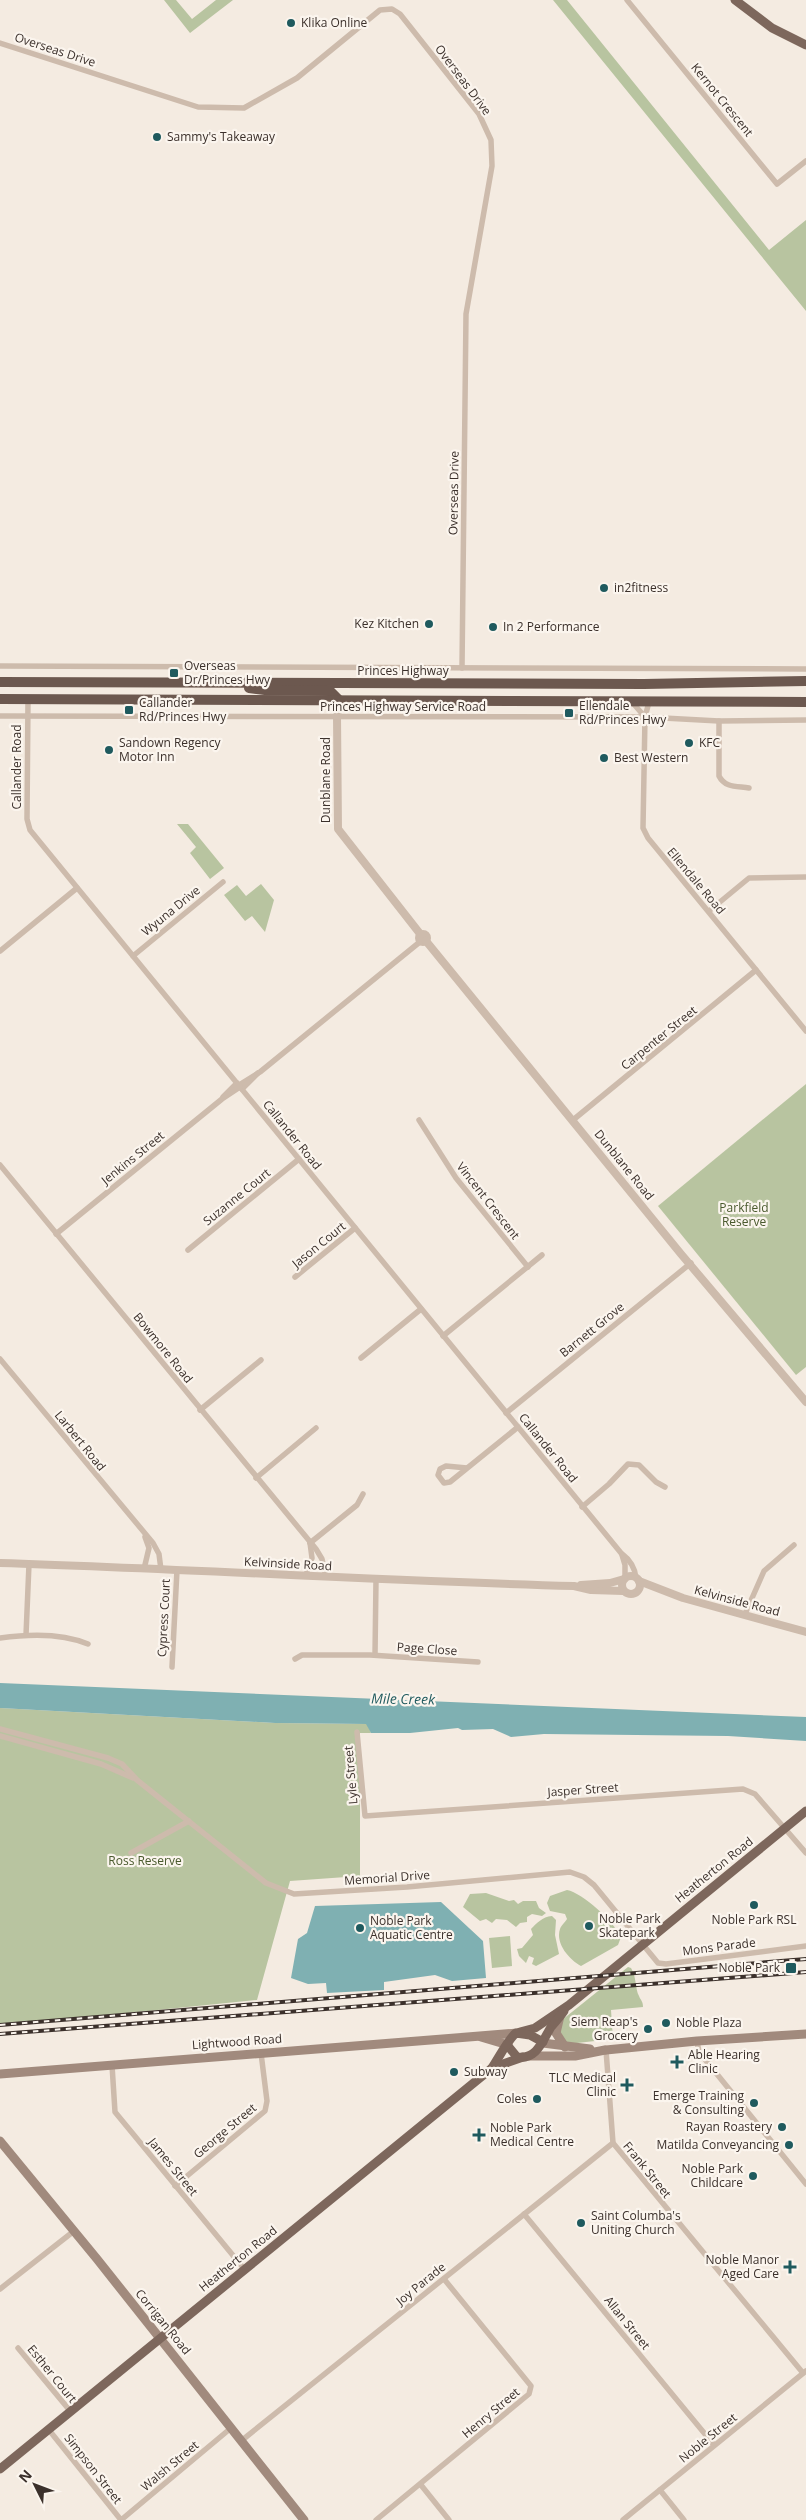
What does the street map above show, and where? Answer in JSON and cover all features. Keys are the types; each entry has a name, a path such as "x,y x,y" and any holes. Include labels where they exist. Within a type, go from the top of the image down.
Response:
{"highway":[{"name":"Princes Highway","path":"0,682 644,684 806,681"},
{"path":"226,683 264,690 330,691 340,701"},
{"path":"644,684 649,702"},
{"path":"0,699 806,702"}],"main road":[{"path":"735,0 772,28 806,45"},
{"name":"Heatherton Road","path":"0,2469 492,2068 508,2046 510,2038 538,2026 569,2005 806,1811"},
{"name":"Heatherton Road","path":"492,2068 525,2057 543,2042 569,2005"},
{"path":"560,2016 556,2033 560,2042 566,2048"},
{"path":"519,2033 530,2034 543,2042 566,2048 606,2050"},
{"name":"Lightwood Road","path":"0,2074 519,2033"},
{"path":"508,2046 514,2055 525,2057 542,2054 575,2056 606,2050 697,2041 806,2034"},
{"name":"Lightwood Road","path":"476,2036 508,2046"},
{"name":"Corrigan Road","path":"0,2141 304,2520"}],"street":[{"name":"Kernot Crescent","path":"627,0 777,184 806,161"},
{"name":"Overseas Drive","path":"0,43 198,107 244,108 297,78 380,10 392,9 400,14 479,114 491,140 492,166 466,314 462,668"},
{"path":"0,666 806,669"},
{"name":"Callander Road","path":"28,700 28,825 77,888 443,1336 632,1564 637,1579"},
{"path":"322,701 331,707 337,716"},
{"name":"Dunblane Road","path":"340,701 337,716 338,829 422,939 806,1402"},
{"path":"632,702 645,717"},
{"name":"Ellendale Road","path":"649,702 645,717 643,828 648,838 806,1031"},
{"name":"Princes Highway Service Road","path":"0,716 645,717 719,721 806,720"},
{"path":"719,721 719,776 722,782 729,786 749,788"},
{"path":"709,911 749,878 806,877"},
{"name":"Wyuna Drive","path":"133,956 223,882"},
{"path":"0,951 77,888"},
{"name":"Jenkins Street","path":"56,1234 222,1099 260,1072 422,939"},
{"name":"Carpenter Street","path":"573,1120 756,970"},
{"name":"Vincent Crescent","path":"419,1120 456,1178 528,1267"},
{"name":"Suzanne Court","path":"188,1250 299,1159"},
{"name":"Bowmore Road","path":"0,1166 320,1554 326,1577"},
{"name":"Jason Court","path":"295,1277 355,1228"},
{"path":"443,1336 542,1255"},
{"name":"Barnett Grove","path":"506,1413 691,1263"},
{"path":"361,1358 421,1309"},
{"name":"Larbert Road","path":"0,1359 158,1551 161,1570"},
{"path":"200,1410 261,1360"},
{"path":"467,1468 446,1466 440,1470 438,1475 441,1481 448,1484 518,1427"},
{"path":"256,1478 316,1428"},
{"path":"582,1506 605,1488 628,1464 639,1465 656,1482 665,1487"},
{"path":"306,1575 312,1558 310,1543 357,1505 363,1494"},
{"path":"144,1536 148,1548 144,1569"},
{"path":"745,1614 764,1572 794,1545"},
{"path":"621,1553 625,1565 625,1578 622,1583 624,1591 630,1594 637,1592 637,1579 631,1576 625,1578"},
{"name":"Kelvinside Road","path":"0,1563 306,1575 376,1580 574,1586 610,1583 625,1578"},
{"path":"26,1635 28,1564"},
{"name":"Cypress Court","path":"172,1667 177,1570"},
{"name":"Kelvinside Road","path":"637,1579 663,1591 806,1632"},
{"path":"375,1655 376,1580"},
{"name":"Kelvinside Road","path":"574,1586 591,1590 624,1591"},
{"name":"Kelvinside Road","path":"637,1592 663,1591"},
{"path":"0,1638 26,1635 76,1639 88,1644"},
{"name":"Page Close","path":"295,1659 302,1656 375,1655 478,1662"},
{"name":"Memorial Drive","path":"0,1729 108,1758 122,1764 137,1780 266,1883 294,1894 408,1887 563,1872 577,1874 594,1885 643,1945"},
{"name":"Lyle Street","path":"357,1732 365,1816"},
{"name":"Memorial Drive","path":"0,1736 101,1764 137,1780"},
{"name":"Jasper Street","path":"365,1816 744,1789 756,1794 806,1854"},
{"path":"131,1853 189,1821"},
{"name":"Mons Parade","path":"643,1945 654,1960 664,1964 806,1946"},
{"path":"697,2041 699,2052 806,2184"},
{"name":"Frank Street","path":"606,2050 613,2143 804,2372"},
{"name":"George Street","path":"175,2186 265,2111 267,2101 260,2053"},
{"name":"James Street","path":"112,2065 115,2112 245,2270"},
{"name":"Joy Parade","path":"241,2441 613,2143"},
{"name":"Allan Street","path":"524,2214 714,2445"},
{"path":"0,2290 74,2231"},
{"name":"Henry Street","path":"376,2520 421,2485 529,2394 531,2386 444,2279"},
{"name":"Esther Court","path":"18,2348 71,2412"},
{"name":"Noble Street","path":"623,2520 804,2372"},
{"name":"Walsh Street","path":"121,2520 231,2428"},
{"name":"Simpson Street","path":"49,2430 121,2520"},
{"path":"421,2485 448,2520"},
{"path":"660,2490 684,2520"}],"green space":[{"path":"164,0 176,0 192,19 216,0 233,0 190,33"},
{"path":"553,0 567,0 769,250 806,220 806,311"},
{"path":"177,824 188,824 224,868 210,879 190,853 196,847"},
{"path":"261,884 274,900 265,932 252,916 245,921 224,895 237,885 246,896"},
{"name":"Parkfield Reserve","path":"806,1084 806,1367 796,1375 658,1206"},
{"name":"Ross Reserve","path":"0,1708 275,1723 367,1724 371,1733 360,1733 360,1876 290,1881 257,2000 0,2026"},
{"name":"Noble Park Skatepark","path":"567,1890 574,1892 589,1902 612,1924 621,1937 618,1945 581,1966 568,1956 560,1940 560,1929 567,1919 565,1914 550,1911 547,1903 550,1896"},
{"path":"486,1893 509,1901 514,1900 518,1904 523,1901 536,1901 539,1908 546,1913 542,1916 532,1914 527,1917 527,1922 520,1923 516,1927 507,1920 496,1919 492,1923 486,1919 480,1921 463,1907 470,1894"},
{"path":"552,1916 556,1920 555,1935 559,1954 536,1966 532,1964 534,1958 529,1956 526,1963 519,1956 517,1949 522,1948 533,1935 531,1929 535,1925 543,1919"},
{"path":"510,1936 512,1966 492,1968 489,1938"},
{"path":"628,1967 633,1972 643,2007 611,2010 613,2039 568,2044 559,2033 562,2020"}],"water":[{"path":"0,1683 806,1717 806,1741 728,1736 544,1734 511,1737 493,1729 462,1730 458,1728 410,1733 371,1733 366,1724 275,1723 0,1708"},
{"path":"441,1902 483,1941 486,1978 452,1981 435,1975 384,1982 384,1990 327,1993 326,1983 308,1984 291,1978 298,1939 307,1933 315,1906"}],"railway":[{"path":"0,2025 806,1959"},
{"path":"0,2034 806,1972"}],"place":[{"name":"Klika Online","path":"291,23"},
{"name":"Sammy's Takeaway","path":"157,137"},
{"name":"in2fitness","path":"604,588"},
{"name":"Kez Kitchen","path":"429,624"},
{"name":"In 2 Performance","path":"493,627"},
{"name":"Overseas Dr/Princes Hwy","path":"174,673"},
{"name":"Callander Rd/Princes Hwy","path":"129,710"},
{"name":"Ellendale Rd/Princes Hwy","path":"569,713"},
{"name":"KFC","path":"689,743"},
{"name":"Sandown Regency Motor Inn","path":"109,750"},
{"name":"Best Western","path":"604,758"},
{"name":"Noble Park RSL","path":"754,1905"},
{"name":"Noble Park Skatepark","path":"589,1926"},
{"name":"Noble Park Aquatic Centre","path":"360,1928"},
{"name":"Noble Park","path":"791,1968"},
{"name":"Noble Plaza","path":"666,2023"},
{"name":"Siem Reap's Grocery","path":"648,2029"},
{"name":"Able Hearing Clinic","path":"677,2062"},
{"name":"Subway","path":"454,2072"},
{"name":"TLC Medical Clinic","path":"627,2085"},
{"name":"Coles","path":"537,2099"},
{"name":"Emerge Training & Consulting","path":"754,2103"},
{"name":"Rayan Roastery","path":"782,2127"},
{"name":"Noble Park Medical Centre","path":"479,2135"},
{"name":"Matilda Conveyancing","path":"789,2145"},
{"name":"Noble Park Childcare","path":"753,2176"},
{"name":"Saint Columba's Uniting Church","path":"581,2223"},
{"name":"Noble Manor Aged Care","path":"790,2267"}],"water label":[{"name":"Mile Creek","path":"403,1699"}]}
